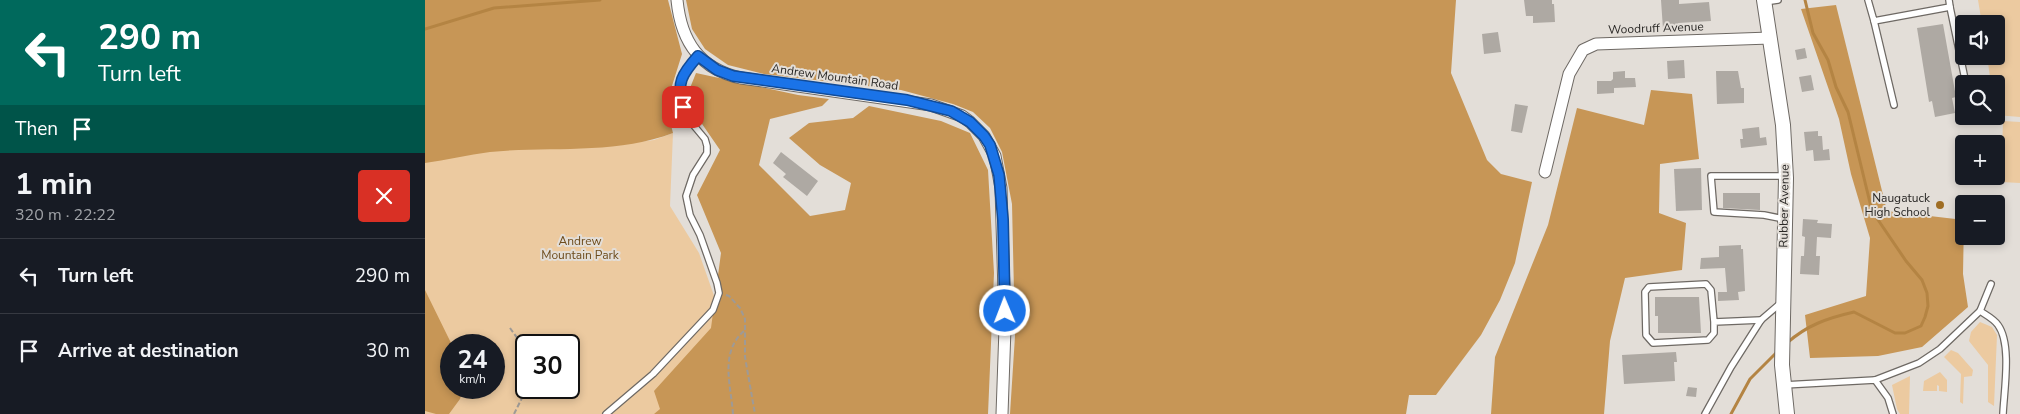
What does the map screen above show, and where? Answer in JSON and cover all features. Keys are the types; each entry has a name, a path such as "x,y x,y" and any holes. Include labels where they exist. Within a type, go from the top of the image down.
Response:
{"street":[{"name":"Andrew Mountain Road","path":"677,0 683,34 698,56 717,70 733,76 907,100 941,108 962,116 984,136 995,156 1001,188 1005,328 1002,414"},
{"name":"Rubber Avenue","path":"1769,1 1770,38 1783,125 1786,176 1782,364 1787,414"},
{"name":"Woodruff Avenue","path":"1545,172 1569,74 1583,50 1597,44 1770,38"}],"lane":[{"path":"1868,0 1894,105"},
{"path":"1949,0 1964,75"},
{"path":"1874,21 1950,8"},
{"path":"606,414 647,380 713,310 719,293 705,249 690,215 686,196 693,175 707,154 705,139 685,114 679,92 682,75 698,56"},
{"path":"1784,219 1764,215 1714,212 1711,176 1786,176"},
{"path":"1706,284 1711,290 1714,322 1714,333 1708,340 1653,343 1646,335 1645,292 1649,287 1706,284"},
{"path":"1784,385 1875,380 1919,363 1956,335 1980,311 1991,284"},
{"path":"1705,414 1731,367 1761,320 1784,301"},
{"path":"1980,311 1998,324 2003,335 2005,349 2003,414"},
{"path":"1714,322 1761,320"},
{"path":"1875,380 1888,398 1893,414"}],"path":[{"path":"719,293 729,296 740,308 745,319 745,356 755,414"},
{"path":"510,328 516,334"},
{"path":"733,414 732,394 728,375 729,360 733,344 745,330"},
{"path":"514,414 522,399"}],"green space":[{"path":"1978,0 2020,0 2020,117 2005,116 2005,75 1990,75 1988,65 2005,65 2005,15 1980,15"},
{"path":"2005,121 2020,122 2020,183 2005,182 2005,135 2003,135"},
{"name":"Andrew Mountain Park","path":"595,127 601,147 654,140 673,133 670,206 699,253 743,378 746,414 425,414 425,151"},
{"path":"1980,322 1992,327 1997,335 1994,406 1988,402 1988,365 1969,341 1971,332"},
{"path":"1951,350 1958,353 1973,370 1972,376 1964,377 1963,404 1960,402 1961,374 1944,357"},
{"path":"1940,372 1947,380 1947,392 1939,391 1939,386 1937,385 1937,391 1923,391 1924,381"},
{"path":"1910,376 1909,414 1900,414 1897,409 1892,385"}],"shaded area":[{"path":"425,0 668,0 682,54 666,105 673,133 651,140 605,147 490,152 425,163"},
{"path":"686,0 1456,0 1451,73 1487,160 1501,174 1532,182 1515,263 1500,300 1481,335 1436,395 1409,395 1406,414 1010,414 1015,336 1012,204 1002,152 990,128 973,112 953,104 901,90 764,74 728,65 705,49 692,29"},
{"path":"1836,5 1887,211 1955,219 1955,245 1964,245 1963,274 1968,307 1922,347 1878,356 1810,358 1805,315 1866,296 1870,238 1851,174 1839,119 1801,9"},
{"path":"696,73 798,95 829,99 822,106 770,119 759,165 810,216 845,210 851,183 820,165 789,138 809,123 853,118 869,106 941,121 970,133 988,170 994,273 988,414 654,414 660,409 654,391 711,328 721,253 697,195 720,150 700,121 690,88"},
{"path":"1651,90 1692,94 1699,159 1660,164 1659,213 1686,223 1682,270 1625,278 1610,341 1604,414 1491,414 1495,357 1548,225 1577,108 1644,125"},
{"path":"425,290 447,334 440,334 440,399 460,399 449,414 436,414 425,411"}],"building":[{"path":"1524,0 1552,0 1555,22 1533,23 1533,16 1526,16"},
{"path":"1661,0 1679,0 1679,4 1709,2 1711,21 1678,23 1679,28 1663,29"},
{"path":"1943,24 1955,91 1955,97 1952,98 1955,113 1935,117 1932,101 1929,102 1917,28"},
{"path":"1498,32 1501,52 1484,54 1482,34"},
{"path":"1805,48 1807,58 1797,60 1795,50"},
{"path":"1684,60 1685,78 1668,79 1667,61"},
{"path":"1625,71 1625,78 1635,78 1636,87 1614,88 1614,93 1597,94 1597,81 1611,81 1613,79 1613,72"},
{"path":"1716,71 1738,71 1741,88 1744,88 1744,103 1717,104"},
{"path":"1811,75 1814,90 1802,92 1799,77"},
{"path":"1515,104 1528,106 1522,133 1511,131"},
{"path":"1759,127 1760,138 1766,137 1767,145 1741,148 1740,139 1743,139 1742,129"},
{"path":"1818,131 1818,136 1822,136 1823,150 1829,149 1830,160 1814,161 1813,150 1806,151 1804,132"},
{"path":"781,152 818,181 807,196 783,177 786,174 773,163"},
{"path":"1701,168 1702,210 1676,211 1674,169"},
{"path":"1723,193 1760,193 1760,210 1723,208"},
{"path":"1803,219 1818,220 1817,223 1832,224 1831,238 1817,237 1816,256 1820,256 1819,275 1800,274 1801,256 1804,256 1805,237 1802,236"},
{"path":"1741,245 1741,249 1743,249 1745,291 1738,292 1739,300 1718,301 1718,292 1727,292 1725,268 1700,269 1701,258 1719,257 1719,246"},
{"path":"1655,297 1699,297 1701,333 1658,333 1658,316 1655,316"},
{"path":"1676,352 1677,362 1674,362 1675,381 1624,384 1622,355"},
{"path":"1688,387 1697,388 1696,397 1686,396"}],"waterway":[{"path":"425,29 494,8 600,0"},
{"path":"1787,343 1802,331 1818,323 1854,312 1895,333 1905,333 1921,326 1928,306 1927,293 1922,280 1906,261 1872,211 1848,112 1836,87 1828,60 1813,33 1805,0"},
{"path":"1731,414 1750,379 1777,352"}],"place":[{"name":"Naugatuck High School","path":"1940,205"}],"route":[{"path":"683,107 679,92 682,75 698,56 717,70 733,76 907,100 931,105 962,116 984,136 995,156 997,165 1003,220 1005,311"}]}
